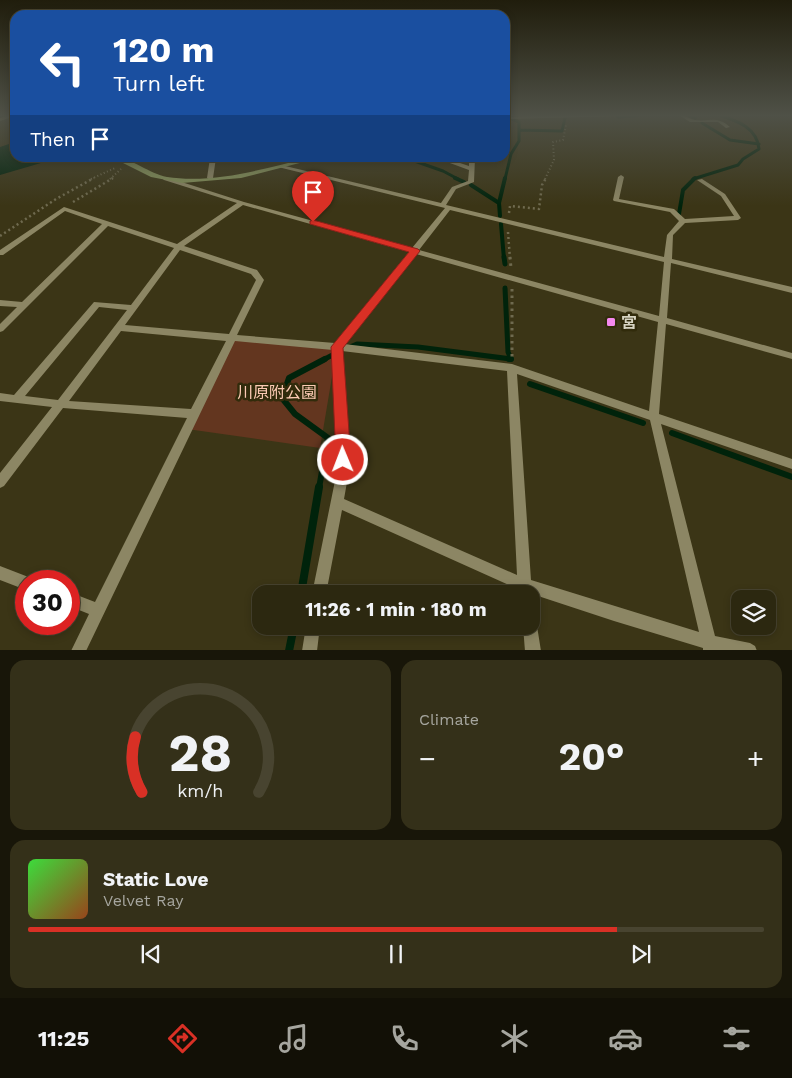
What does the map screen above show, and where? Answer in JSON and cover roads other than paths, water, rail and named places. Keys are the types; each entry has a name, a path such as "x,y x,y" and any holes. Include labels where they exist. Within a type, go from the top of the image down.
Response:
{"main road":[{"path":"127,163 166,179 210,178 298,162"}],"street":[{"path":"210,178 212,162"},
{"path":"452,162 472,169"},
{"path":"321,585 343,471 344,449 336,347 415,251 446,207 454,188 471,182 472,162"},
{"path":"281,166 792,290"},
{"path":"621,176 616,200 672,210 683,221"},
{"path":"166,179 242,203 792,356"},
{"path":"700,180 723,195 738,218 683,221 670,236 654,415 710,646"},
{"path":"0,482 119,328 178,247 242,203"},
{"path":"0,253 64,209 254,272 260,280 78,650"},
{"path":"0,329 106,224"},
{"path":"0,303 24,305"},
{"path":"16,399 97,304 133,308"},
{"path":"119,328 336,347 512,368 654,415 792,464"},
{"path":"512,368 525,585"},
{"path":"0,397 59,404 194,414"},
{"path":"337,502 514,585"},
{"path":"0,573 15,578"},
{"path":"540,594 614,614 710,646 750,650"},
{"path":"80,603 98,610"},
{"path":"309,650 312,635"},
{"path":"531,635 533,650"}],"waterway":[{"path":"510,158 516,145"},
{"path":"694,179 738,165 743,159 759,149 758,145"},
{"path":"417,162 443,171 458,179"},
{"path":"505,179 509,162"},
{"path":"455,178 464,182"},
{"path":"499,203 505,178"},
{"path":"679,214 683,190 694,179"},
{"path":"471,185 499,203"},
{"path":"499,203 500,216"},
{"path":"501,224 504,259"},
{"path":"504,257 505,264"},
{"path":"505,288 508,352 511,359"},
{"path":"350,347 357,344 418,347 511,359"},
{"path":"323,360 338,352"},
{"path":"319,488 328,438 295,414 282,398 289,378 325,359"},
{"path":"530,384 643,423"},
{"path":"672,433 792,477"},
{"path":"303,585 319,487"},
{"path":"289,650 292,635"}],"place":[{"name":"宮","path":"611,322"}],"park label":[{"name":"川原附公園","path":"277,392"}]}
